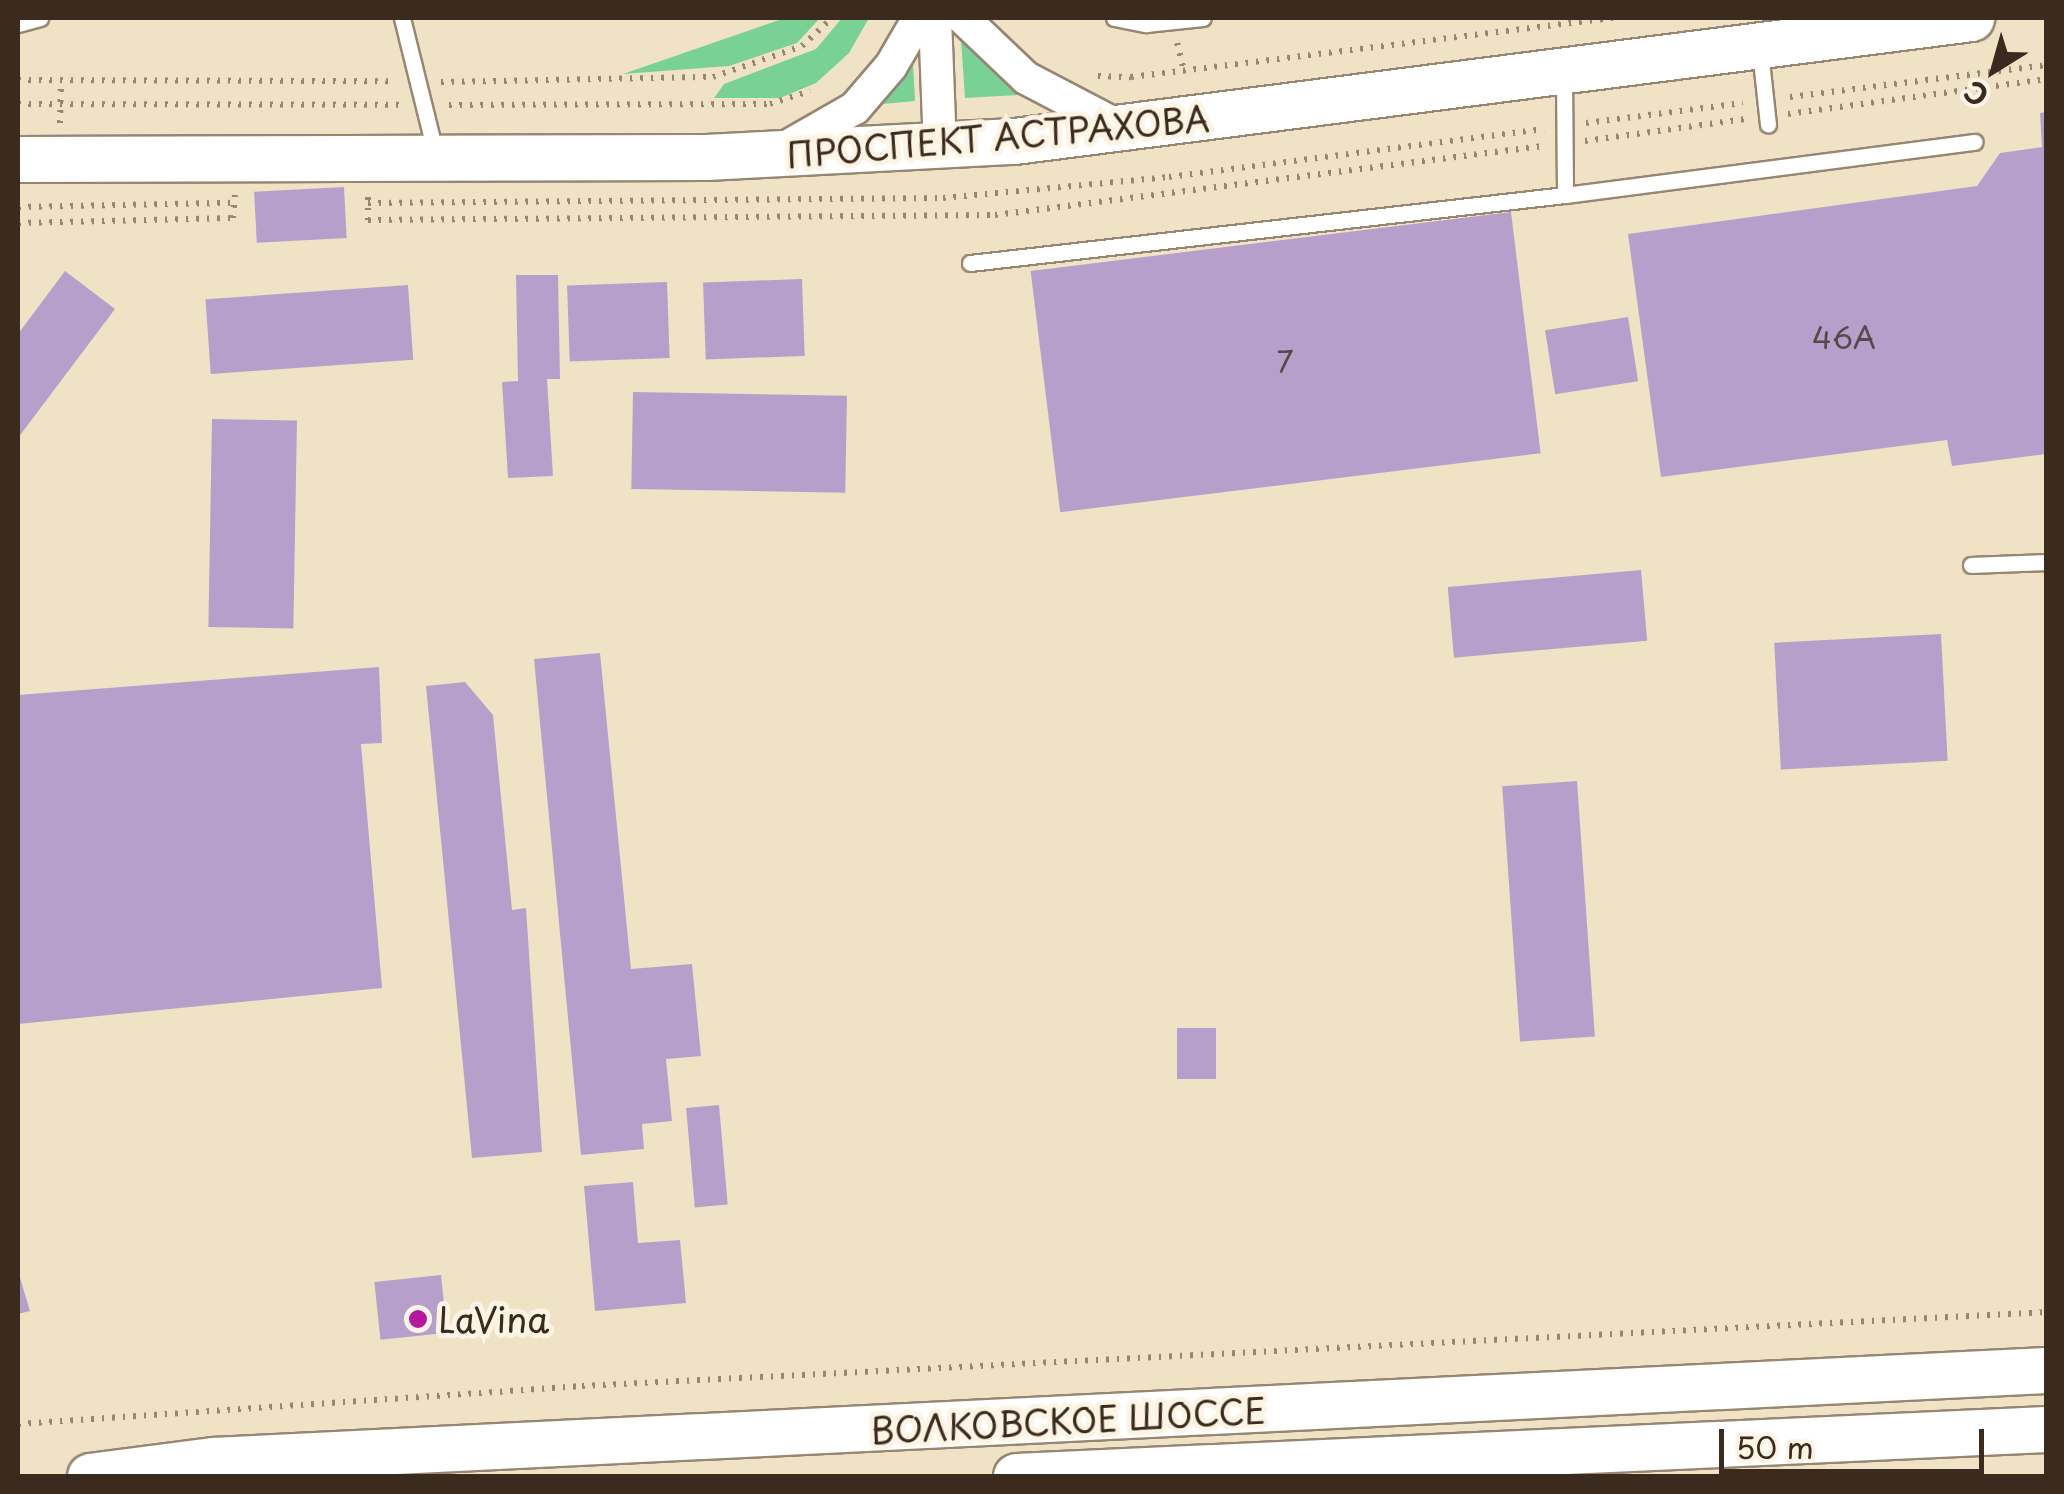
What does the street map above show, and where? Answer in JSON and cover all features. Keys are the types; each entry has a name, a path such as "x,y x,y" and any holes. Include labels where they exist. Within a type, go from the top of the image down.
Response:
{"main road":[{"name":"ПРОСПЕКТ АСТРАХОВА","path":"21,160 768,155 940,146 1135,129 1971,18"},
{"name":"ВОЛКОВСКОЕ ШОССЕ","path":"90,1476 213,1460 2046,1370"},
{"name":"ВОЛКОВСКОЕ ШОССЕ","path":"1016,1476 1661,1454 2046,1429"}],"street":[{"path":"768,155 854,108 891,66 919,18"},
{"path":"935,18 940,146"},
{"path":"963,18 1038,86 1081,112 1135,129"}],"lane":[{"path":"18,24 40,18"},
{"path":"402,18 437,159"},
{"path":"1114,18 1146,24 1203,18"},
{"path":"1760,47 1768,125"},
{"path":"1564,72 1565,195"},
{"path":"970,263 1565,195 1975,142"},
{"path":"1970,565 2046,562"}],"path":[{"path":"1082,72 1132,77 1613,18"},
{"path":"18,104 770,104 817,87"},
{"path":"18,208 233,204"},
{"path":"18,1424 582,1386 2046,1312"}],"green space":[{"path":"785,18 820,18 797,43 729,66 623,74"},
{"path":"842,18 869,18 849,53 816,83 780,98 714,98 724,84 816,49"},
{"path":"960,25 1035,94 965,98"},
{"path":"912,44 915,101 871,105"}],"building":[{"path":"2046,112 2046,454 1952,466 1947,440 1661,477 1628,234 1977,186 2000,153 2042,147 2040,113"},
{"path":"344,187 347,238 257,243 254,192"},
{"path":"1511,212 1541,453 1060,512 1031,271"},
{"path":"65,271 115,309 18,438 18,334"},
{"path":"516,275 558,275 560,379 547,379 553,476 508,478 502,382 518,381"},
{"path":"802,279 805,356 706,359 703,282"},
{"path":"667,282 670,358 570,361 567,285"},
{"path":"408,285 413,360 211,374 205,299"},
{"path":"1628,317 1638,381 1555,394 1545,330"},
{"path":"633,392 847,396 845,493 631,489"},
{"path":"212,419 297,420 293,628 208,627"},
{"path":"1641,570 1647,641 1454,658 1448,587"},
{"path":"1941,634 1948,761 1781,770 1774,643"},
{"path":"600,653 631,969 692,964 701,1056 666,1059 672,1121 642,1124 644,1149 581,1155 534,659"},
{"path":"379,667 382,743 361,744 382,988 18,1024 18,695"},
{"path":"465,682 493,715 512,910 526,908 542,1152 472,1158 426,686"},
{"path":"1577,781 1595,1036 1520,1042 1502,786"},
{"path":"1177,1028 1216,1028 1216,1079 1177,1079"},
{"path":"719,1105 728,1205 695,1207 686,1108"},
{"path":"633,1182 638,1243 680,1240 686,1303 595,1311 584,1186"},
{"path":"18,1271 30,1311 18,1314"},
{"path":"441,1275 447,1333 380,1340 374,1282"}],"place":[{"name":"LaVina","path":"418,1319"}]}
